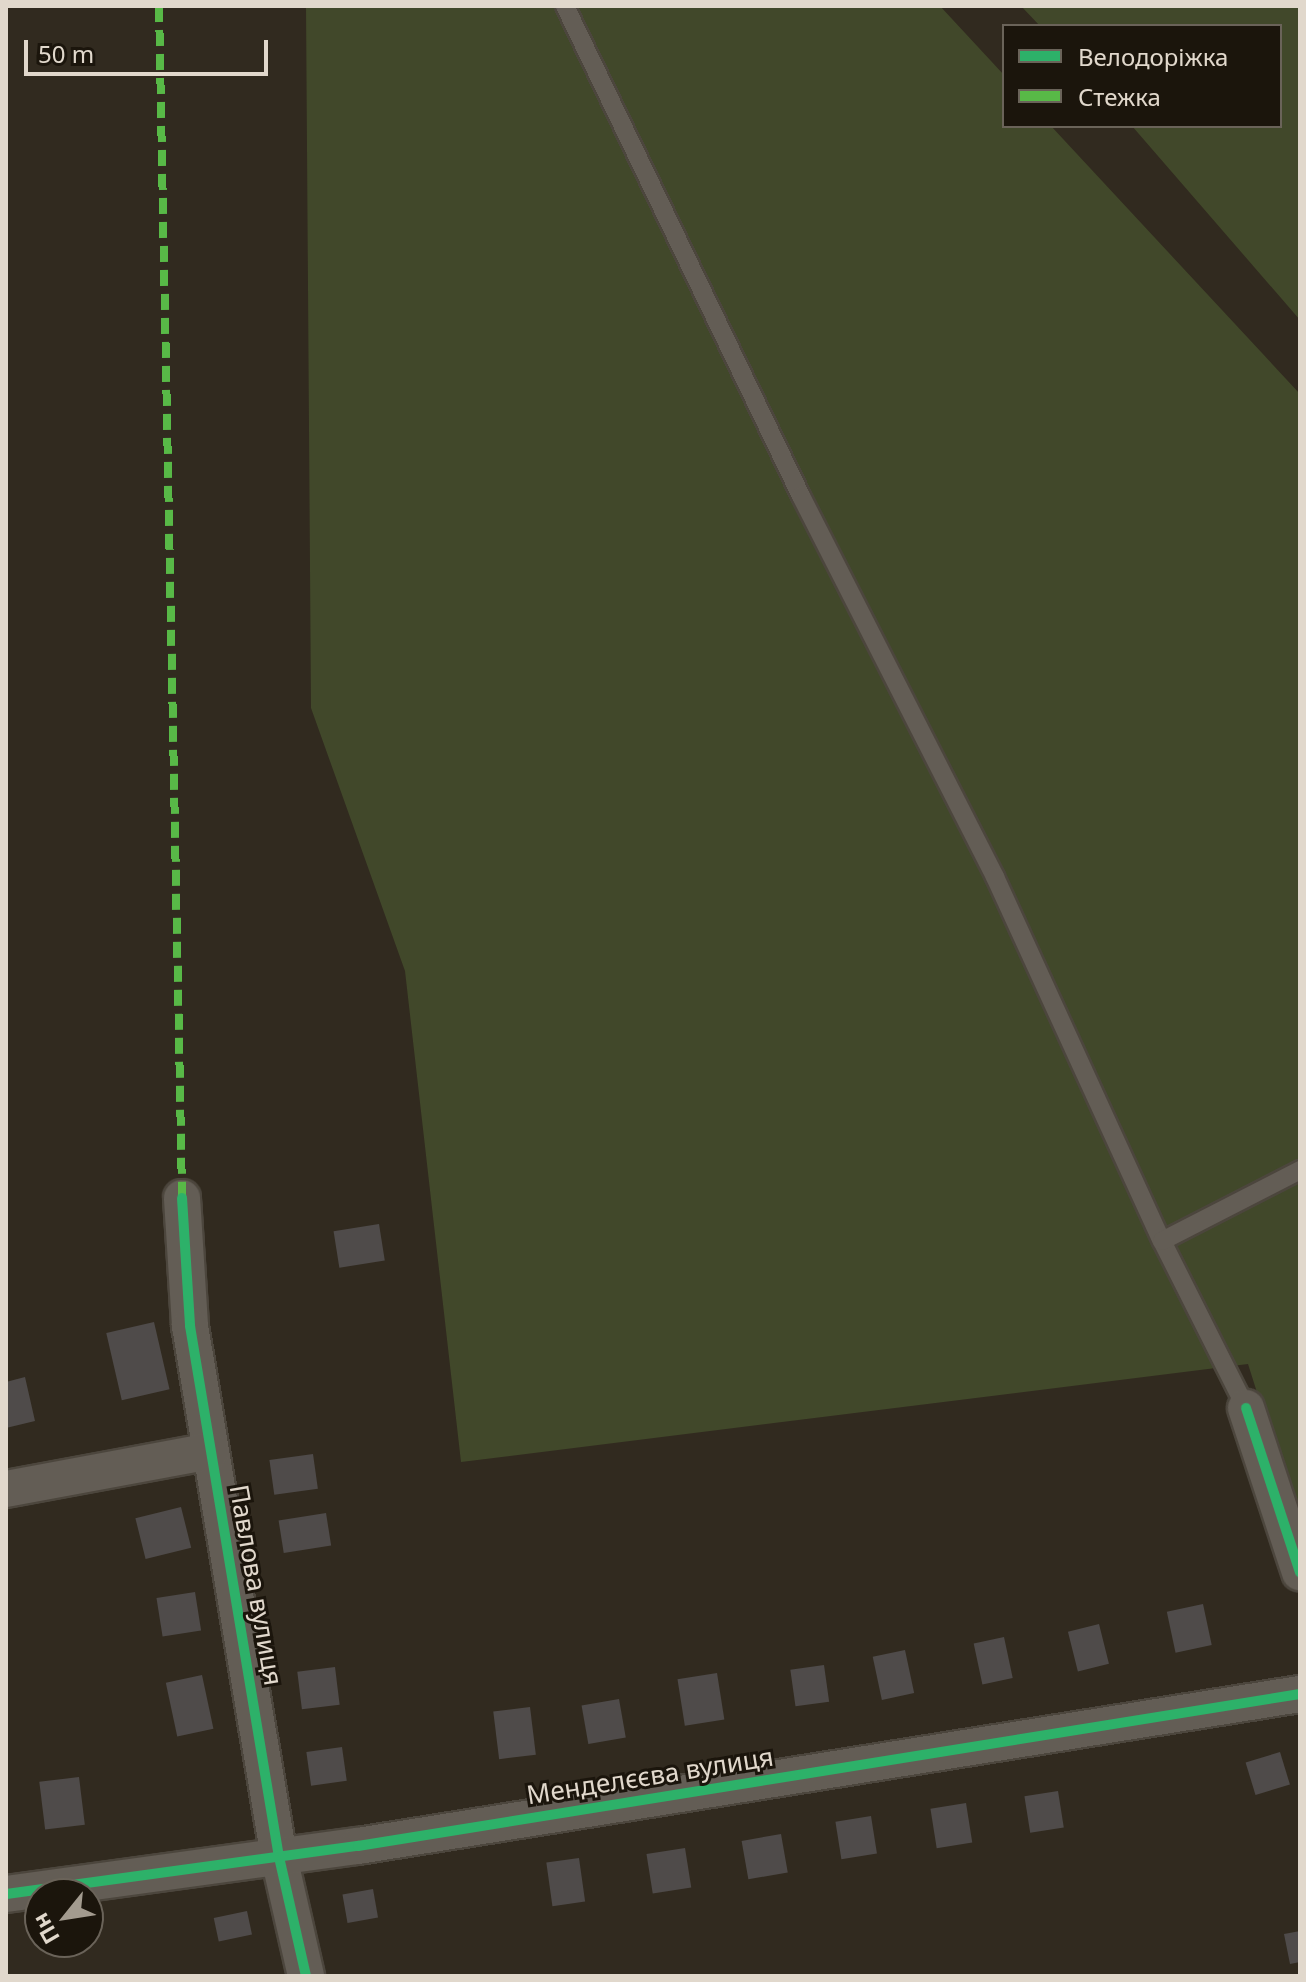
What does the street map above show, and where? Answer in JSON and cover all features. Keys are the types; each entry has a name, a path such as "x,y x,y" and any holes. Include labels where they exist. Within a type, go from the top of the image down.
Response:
{"street":[{"name":"Павлова вулиця","path":"182,1198 190,1326 279,1857 306,1976"},
{"path":"1246,1408 1300,1572"},
{"path":"6,1489 211,1451"},
{"name":"Менделєєва вулиця","path":"6,1894 279,1857 1300,1694"}],"lane":[{"path":"565,6 801,496 995,877 1162,1241 1246,1408"},
{"path":"1162,1241 1300,1170"}],"green space":[{"path":"306,6 940,6 1002,73 1002,128 1053,128 1300,394 1300,1528 1248,1364 461,1462 405,971 311,708"},
{"path":"1021,6 1300,6 1300,320 1134,128 1282,128 1282,24 1038,24"}],"building":[{"path":"379,1224 385,1261 339,1268 334,1231"},
{"path":"154,1322 170,1389 122,1400 106,1333"},
{"path":"25,1377 35,1421 6,1428 6,1382"},
{"path":"313,1454 318,1489 274,1495 269,1460"},
{"path":"181,1507 191,1548 146,1559 135,1518"},
{"path":"326,1513 331,1546 284,1553 279,1521"},
{"path":"195,1592 201,1631 163,1637 156,1598"},
{"path":"1203,1604 1212,1645 1176,1653 1167,1612"},
{"path":"1099,1624 1109,1664 1078,1672 1068,1632"},
{"path":"1004,1637 1013,1678 982,1685 974,1643"},
{"path":"905,1650 914,1693 882,1700 873,1657"},
{"path":"824,1665 829,1702 795,1706 790,1670"},
{"path":"335,1667 340,1705 302,1709 297,1672"},
{"path":"717,1673 724,1719 685,1726 677,1679"},
{"path":"202,1675 213,1729 177,1736 166,1683"},
{"path":"619,1699 626,1737 588,1744 582,1706"},
{"path":"530,1707 536,1755 499,1759 493,1712"},
{"path":"342,1747 347,1781 311,1786 306,1752"},
{"path":"1280,1752 1290,1785 1256,1795 1246,1763"},
{"path":"79,1777 85,1825 45,1830 39,1782"},
{"path":"1058,1791 1064,1828 1030,1833 1024,1796"},
{"path":"966,1803 972,1843 937,1848 930,1809"},
{"path":"871,1816 877,1854 841,1859 835,1822"},
{"path":"781,1834 788,1872 748,1879 742,1841"},
{"path":"685,1848 691,1888 653,1894 646,1854"},
{"path":"579,1858 585,1902 552,1906 546,1863"},
{"path":"373,1889 378,1918 348,1923 342,1894"},
{"path":"247,1911 252,1934 219,1942 214,1918"},
{"path":"1300,1931 1300,1962 1290,1964 1284,1934"}],"marked path":[{"path":"159,6 182,1198"}],"cycle path":[{"path":"182,1198 190,1326 279,1857 306,1976"},
{"path":"1246,1408 1300,1572"},
{"path":"6,1894 358,1846 1300,1694"}]}
